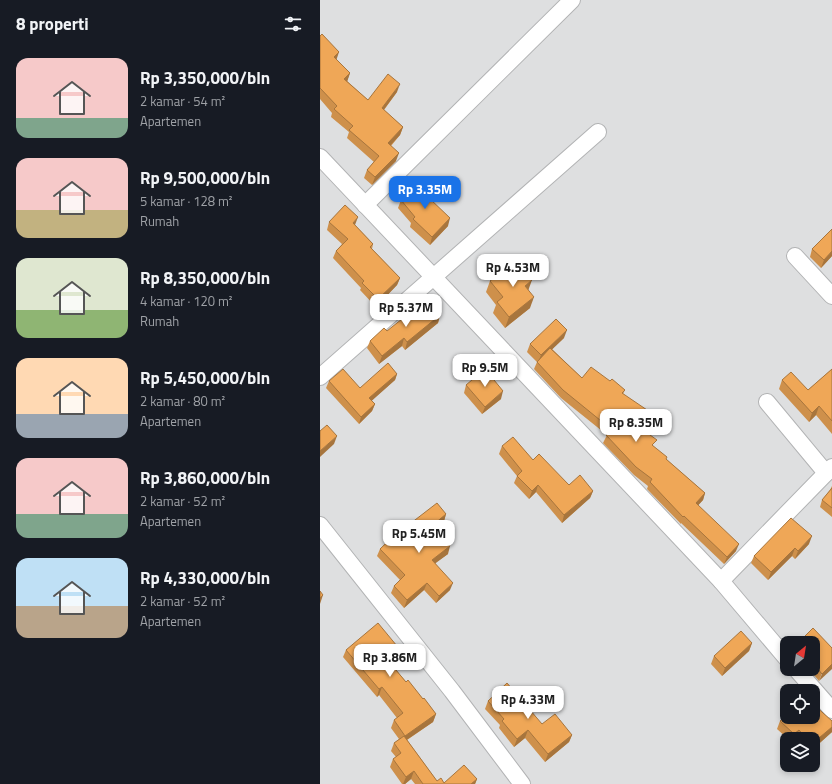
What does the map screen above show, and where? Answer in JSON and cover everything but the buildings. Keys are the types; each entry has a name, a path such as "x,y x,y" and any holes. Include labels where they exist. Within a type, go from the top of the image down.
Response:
{"street":[{"path":"365,205 572,0"},
{"path":"320,377 598,132"},
{"path":"320,157 434,276 721,582 780,651"},
{"path":"795,256 832,296"},
{"path":"721,582 829,470 767,402"},
{"path":"320,525 452,691 522,784"},
{"path":"802,676 832,710"}]}
